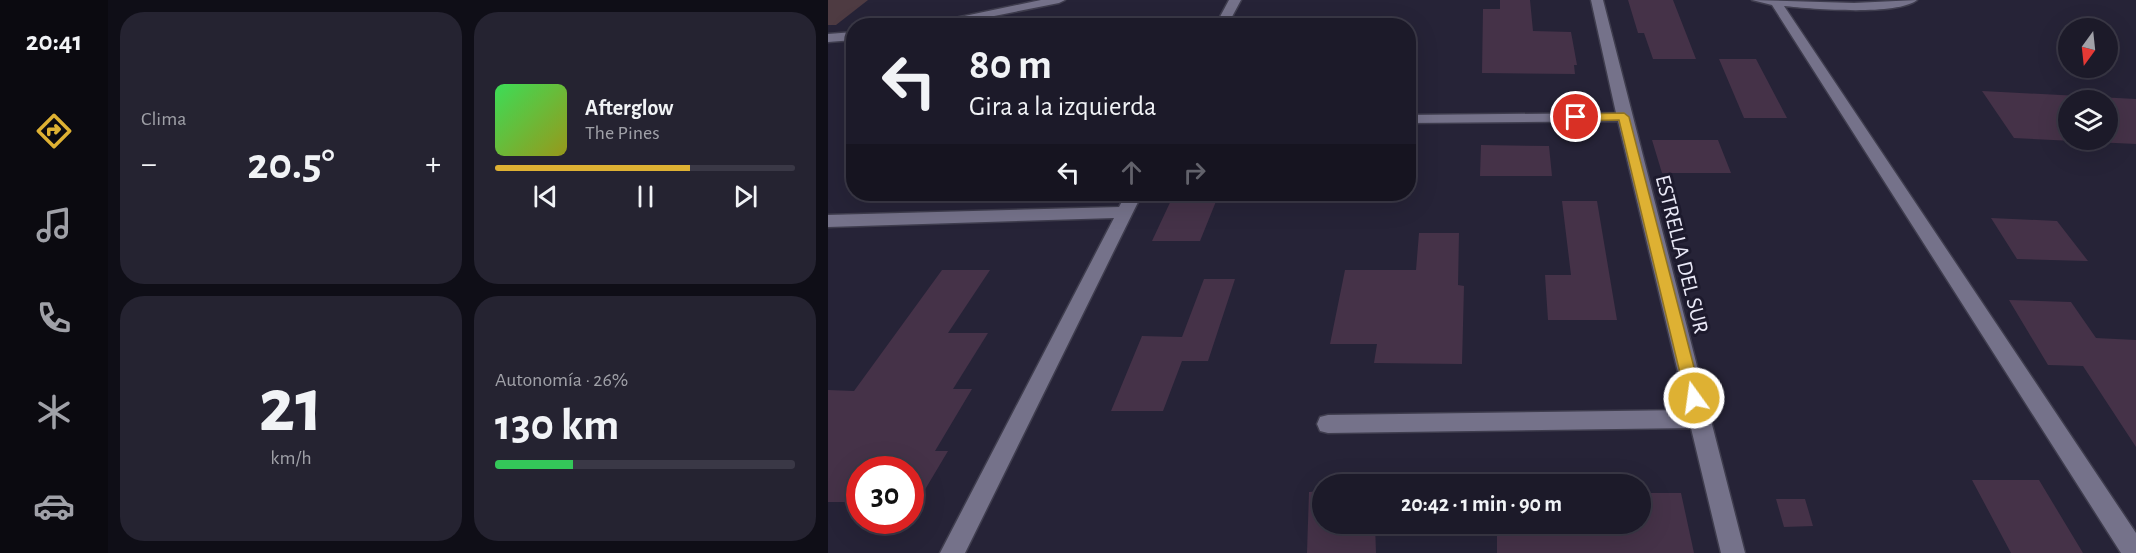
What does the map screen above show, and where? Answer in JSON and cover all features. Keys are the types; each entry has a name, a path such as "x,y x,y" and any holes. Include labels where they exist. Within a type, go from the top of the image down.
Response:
{"street":[{"path":"965,18 1059,0"},
{"path":"1225,18 1235,0"},
{"name":"ESTRELLA DEL SUR","path":"1598,0 1624,117 1733,553"},
{"path":"1767,1 1873,5 1911,0"},
{"path":"1767,1 2135,553"},
{"path":"828,38 846,37"},
{"path":"1416,119 1624,117"},
{"path":"952,553 1130,201"},
{"path":"828,220 1124,212"},
{"path":"1328,424 1700,419"}],"shaded area":[{"path":"828,0 868,0 836,25 828,25"}],"building":[{"path":"1500,0 1530,0 1533,31 1571,32 1577,65 1574,65 1575,74 1482,73 1483,9 1500,9"},
{"path":"1628,0 1673,0 1696,59 1653,59 1644,33 1638,33"},
{"path":"1719,59 1756,59 1787,118 1744,118"},
{"path":"1982,91 2058,95 2058,140 2014,138"},
{"path":"2118,98 2136,99 2136,144 2118,143"},
{"path":"1652,140 1718,140 1731,173 1662,173"},
{"path":"1481,145 1549,146 1552,176 1480,176"},
{"path":"1171,201 1216,201 1200,241 1152,241"},
{"path":"1562,201 1597,201 1617,320 1548,320 1545,275 1571,275"},
{"path":"1991,218 2057,221 2088,261 2017,259"},
{"path":"1419,233 1459,233 1458,285 1464,286 1462,364 1374,363 1377,344 1330,344 1345,270 1416,270"},
{"path":"942,270 990,270 948,333 988,333 953,389 972,389 935,451 948,451 924,491 924,456 846,456 846,502 828,502 828,390 854,391"},
{"path":"1204,279 1235,279 1208,361 1182,361 1163,411 1111,411 1142,336 1182,337"},
{"path":"2009,300 2071,302 2096,338 2136,340 2136,447 2083,366 2048,365"},
{"path":"1972,480 2039,480 2083,553 2011,553"},
{"path":"1309,492 1312,492 1312,534 1375,534 1376,553 1307,553"},
{"path":"1651,493 1681,493 1694,553 1497,553 1497,534 1651,534"},
{"path":"1776,499 1805,499 1813,526 1784,527"}],"route":[{"path":"1576,117 1624,117 1694,398"}]}
